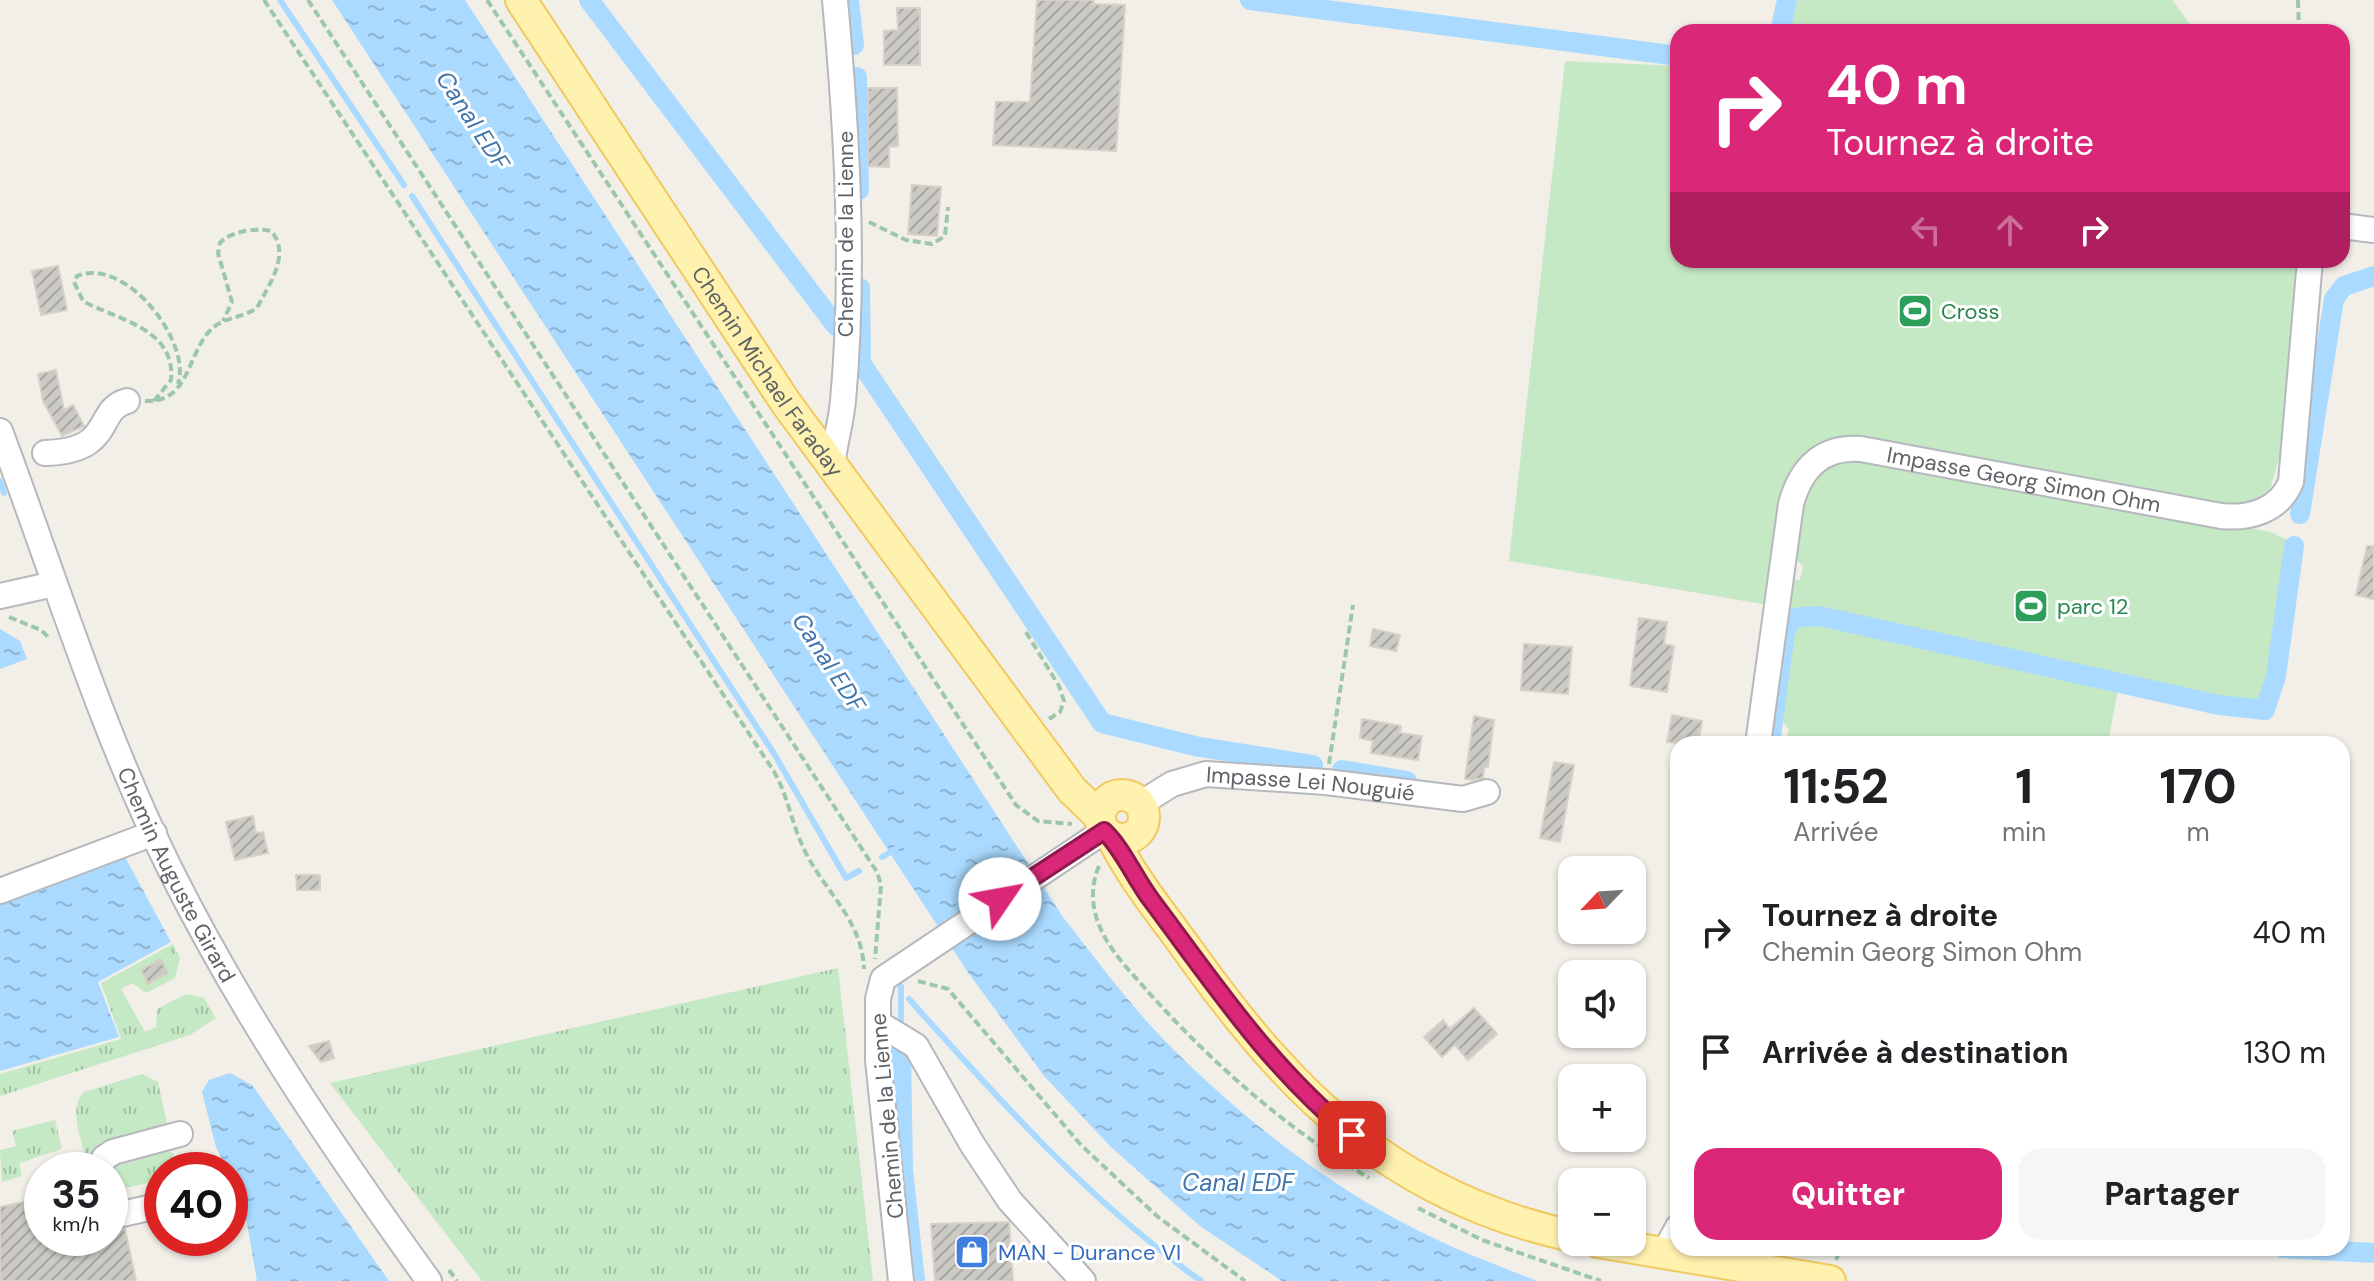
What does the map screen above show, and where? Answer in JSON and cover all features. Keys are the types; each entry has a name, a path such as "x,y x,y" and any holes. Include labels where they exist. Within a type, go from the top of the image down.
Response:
{"main road":[{"name":"Chemin Michael Faraday","path":"521,0 786,403 832,467 1031,732 1116,820"},
{"path":"1116,820 1131,873 1276,1066 1352,1135 1392,1163 1462,1201 1506,1218 1558,1232"},
{"path":"1646,1241 1670,1240"},
{"path":"1709,1256 1830,1281"}],"street":[{"name":"Chemin de la Lienne","path":"832,467 843,403 847,242 843,82 835,0"},
{"path":"2350,227 2374,230"},
{"name":"Impasse Georg Simon Ohm","path":"1759,736 1791,504 1798,482 1814,461 1840,449 1861,449 2221,516 2257,514 2276,503 2291,482 2309,268"},
{"path":"45,453 65,453 91,443 116,405 127,401"},
{"name":"Chemin Auguste Girard","path":"0,431 54,584 154,833 248,1015 439,1275"},
{"path":"0,596 54,584"},
{"name":"Impasse Lei Nouguié","path":"1116,820 1196,775 1326,782 1463,799 1487,792"},
{"path":"890,972 1116,820"},
{"path":"0,891 154,833"},
{"name":"Chemin de la Lienne","path":"890,972 878,1023 878,1060 901,1281"},
{"path":"878,1023 916,1046 972,1144 1010,1201 1083,1281"},
{"path":"113,1152 180,1134"}],"path":[{"path":"264,0 773,770 788,797 802,846 845,909"},
{"path":"308,0 877,872 881,885 874,953 890,972 948,989 1081,1145 1158,1217 1245,1281"},
{"path":"487,0 1016,805 1032,818 1046,823 1116,820"},
{"path":"2298,0 2299,24"},
{"path":"869,222 906,240 932,244 945,236 948,207"},
{"path":"127,401 152,402 174,393 211,330 223,321 253,311 260,303 280,258 277,241 271,231 261,229 227,237 220,243 218,253 232,302 223,321"},
{"path":"152,402 164,393 171,380 166,354 134,322 83,301 74,282 77,276 87,272 109,275 131,285 145,298 164,326 180,368 174,393"},
{"path":"1326,782 1353,605"},
{"path":"0,616 33,625 54,645"},
{"path":"1026,632 1059,686 1064,701 1060,712 1031,732"},
{"path":"439,1275 457,1281"}],"green space":[{"path":"1785,0 2172,0 2190,24 1778,24"},
{"name":"Cross","path":"1565,61 1670,66 1670,268 2298,268 2286,435 2269,492 2239,507 1828,442 1804,456 1791,475 1781,510 1768,605 1509,561"},
{"name":"parc 12","path":"1857,453 2271,532 2289,541 2262,705 2120,678 2109,736 1787,736 1789,730 1773,706 1787,579 1800,580 1803,566 1790,553 1800,498 1819,466"},
{"path":"173,944 180,958 175,978 146,993 132,983 121,989 145,1032 156,1027 157,1009 186,994 204,998 216,1018 190,1035 0,1096 0,1074 121,1039 101,983"},
{"path":"838,968 873,1281 482,1281 330,1083"},
{"path":"142,1074 158,1082 167,1123 165,1130 121,1152 85,1152 76,1118 76,1108 84,1092"},
{"path":"55,1120 62,1149 24,1152 24,1161 19,1163 22,1176 2,1182 0,1150 16,1146 12,1131"},
{"path":"144,1154 144,1184 128,1187 128,1158"}],"water":[{"name":"Canal EDF","path":"332,0 465,0 1063,917 1161,1036 1232,1104 1325,1176 1425,1234 1537,1281 1282,1281 1200,1226 1111,1147 1044,1076 967,971"},
{"path":"0,629 20,641 27,659 0,669"},
{"path":"124,855 171,942 98,982 119,1037 0,1071 0,902"},
{"path":"230,1073 252,1085 389,1281 257,1281 248,1230 248,1152 218,1152 202,1092 209,1080"}],"building":[{"path":"1037,0 1094,0 1093,4 1125,5 1116,151 993,145 996,102 1030,102"},
{"path":"897,8 920,8 920,65 884,65 884,31 898,30"},
{"path":"868,88 897,88 898,146 889,147 889,167 868,166"},
{"path":"912,185 941,187 937,236 908,234"},
{"path":"58,266 67,310 41,315 32,271"},
{"path":"56,370 64,410 73,405 84,426 62,436 43,401 38,374"},
{"path":"2367,546 2374,546 2374,599 2356,595"},
{"path":"1639,618 1667,622 1664,644 1674,646 1667,692 1630,686"},
{"path":"1373,629 1400,635 1396,651 1370,646"},
{"path":"1524,644 1572,647 1568,694 1521,690"},
{"path":"1672,715 1702,721 1699,736 1670,736 1670,742 1667,742"},
{"path":"1474,716 1494,720 1488,767 1484,767 1483,778 1473,780 1465,779"},
{"path":"1362,719 1401,726 1400,733 1422,736 1418,760 1371,753 1373,741 1360,738"},
{"path":"1554,762 1574,765 1560,842 1540,838"},
{"path":"253,816 256,833 263,832 268,853 235,860 226,822"},
{"path":"296,875 320,875 320,890 297,890"},
{"path":"161,959 168,973 148,984 141,970"},
{"path":"1474,1008 1497,1034 1468,1060 1455,1045 1442,1057 1424,1037 1443,1020 1450,1029"},
{"path":"329,1041 334,1058 321,1062 309,1046"},
{"path":"24,1202 24,1256 128,1256 128,1243 136,1281 0,1281 0,1207"},
{"name":"MAN - Durance VI","path":"1009,1222 1013,1281 935,1281 931,1224"}],"waterway":[{"path":"280,0 404,185"},
{"path":"589,0 836,326"},
{"path":"849,0 854,45"},
{"path":"1250,0 1670,55"},
{"path":"1782,24 1787,0"},
{"path":"857,77 859,190"},
{"path":"412,196 773,752 846,878 859,871"},
{"path":"2300,514 2334,299 2344,286 2374,276"},
{"path":"860,288 861,363 1102,723 1199,747"},
{"path":"0,481 4,493"},
{"path":"1771,736 1785,633 1791,618 1819,616 2219,705 2265,710 2276,676 2294,546"},
{"path":"1194,746 1313,765"},
{"path":"1342,770 1407,781"},
{"path":"882,857 896,849"},
{"path":"901,986 901,1023"},
{"path":"909,999 1083,1184 1201,1281"},
{"path":"901,1052 903,1170 915,1281"},
{"path":"2350,1252 2374,1253"}],"place":[{"name":"Cross","path":"1915,311"},
{"name":"parc 12","path":"2031,606"},
{"name":"MAN - Durance VI","path":"972,1252"}],"route":[{"path":"1000,899 1104,831 1112,837 1137,882 1252,1038 1299,1089 1352,1135"}]}
